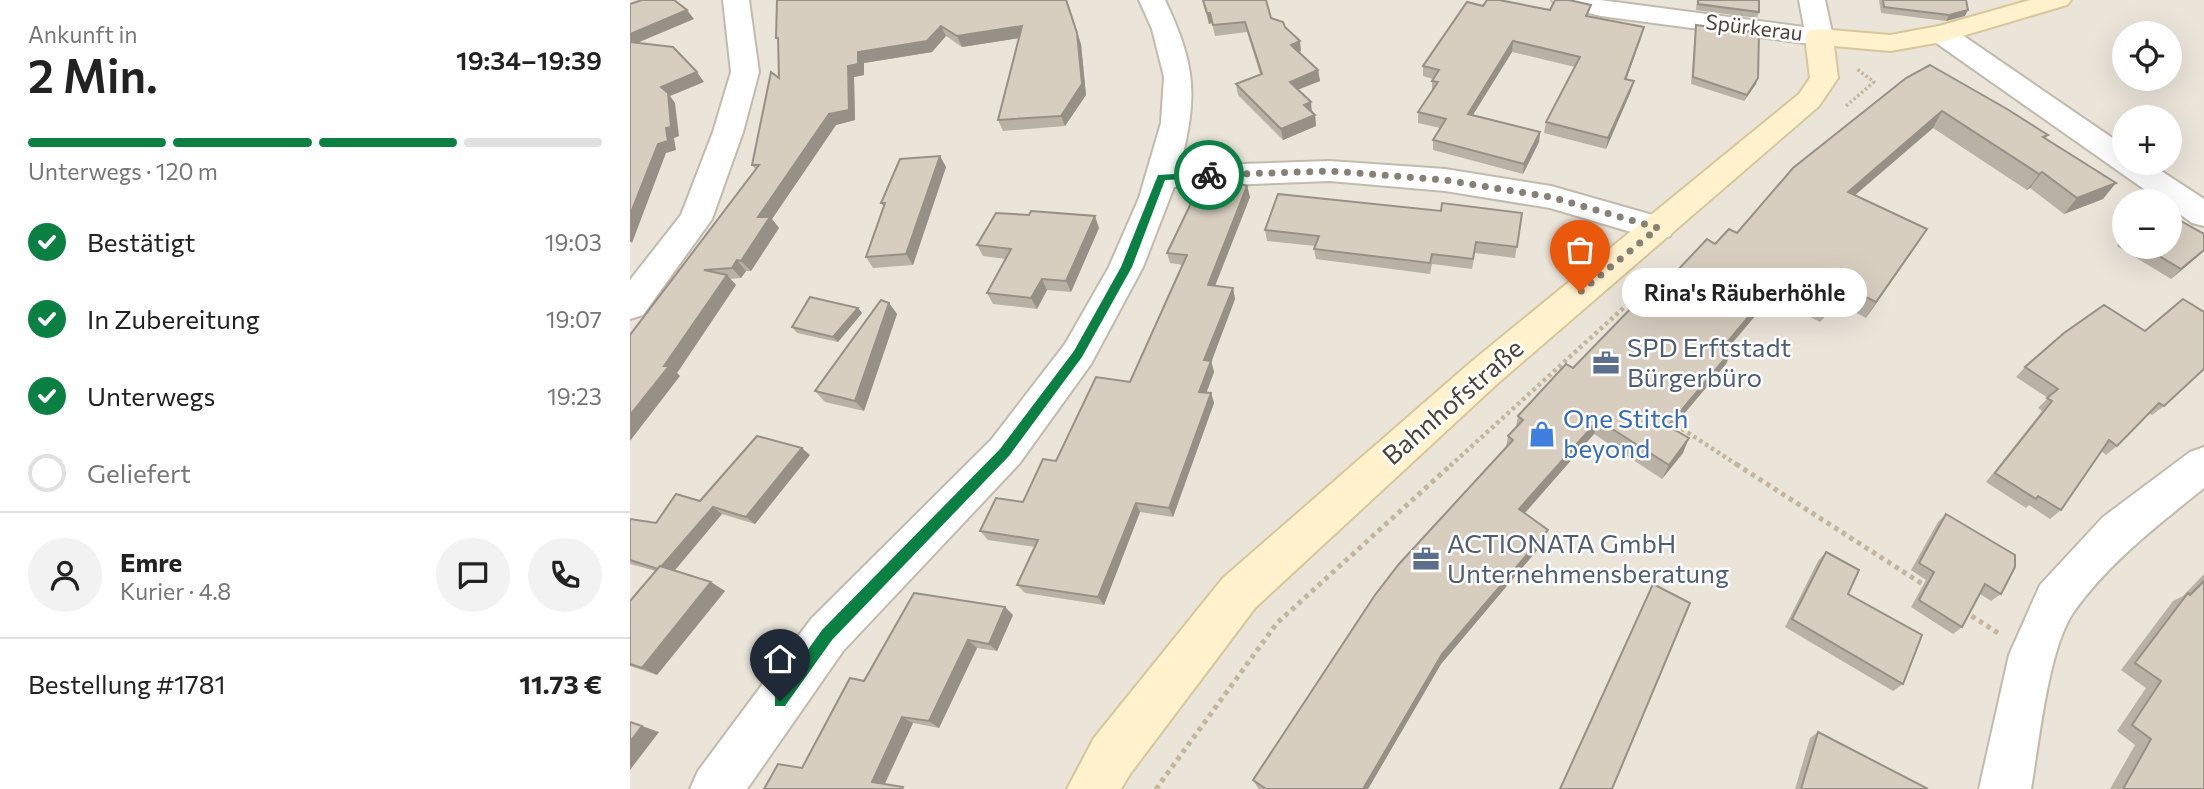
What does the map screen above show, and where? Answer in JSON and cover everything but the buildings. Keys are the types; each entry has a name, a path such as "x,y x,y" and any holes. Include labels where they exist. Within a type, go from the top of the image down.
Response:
{"street":[{"path":"630,306 696,219 728,132 744,72 736,0"},
{"path":"716,789 827,635 1005,453 1078,354 1126,267 1161,177 1176,124 1178,77 1165,29 1152,0"},
{"name":"Spürkerau","path":"1565,0 1601,8 1815,18"},
{"path":"1815,18 1890,43 1942,34 2058,0"},
{"name":"Bahnhofstraße","path":"1093,789 1112,756 1239,593 1484,373 1810,100 1824,78 1815,18"},
{"path":"1942,34 2112,151"},
{"path":"1161,177 1330,171 1445,180 1551,197 1658,228"},
{"path":"2146,175 2204,215"},
{"path":"2005,789 2032,655 2056,600 2118,531 2204,464"}],"path":[{"path":"1815,18 1874,82 1843,109"},
{"path":"1156,789 1277,623 1661,274"},
{"path":"1569,357 1580,364"},
{"path":"1665,417 1928,588"},
{"path":"1963,610 2032,655"}],"shaded area":[{"path":"630,0 2204,0 2204,789 630,789"}],"way so far":[{"path":"1209,175 1330,171 1445,180 1551,197 1658,228 1580,292"}],"place":[{"name":"Rina's Räuberhöhle","path":"1580,292"},
{"name":"SPD Erftstadt Bürgerbüro","path":"1606,363"},
{"name":"One Stitch beyond","path":"1542,434"},
{"name":"ACTIONATA GmbH Unternehmensberatung","path":"1426,559"}],"route":[{"path":"780,701 827,635 1005,453 1078,354 1126,267 1161,177 1209,175"}]}
